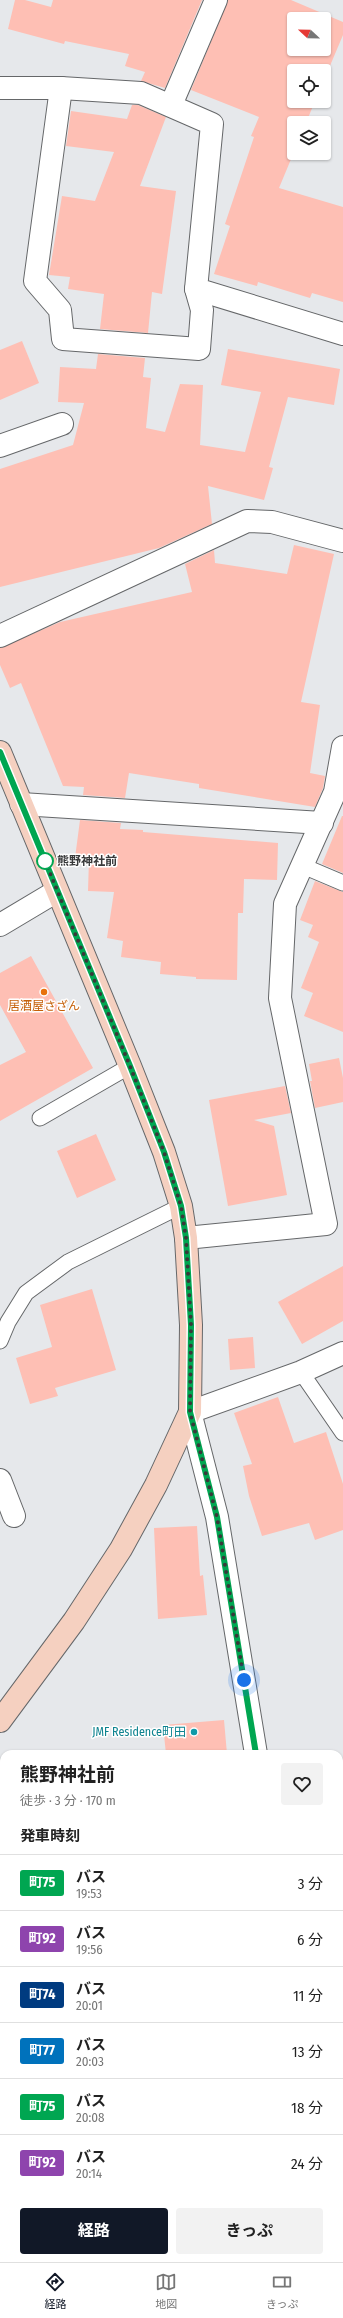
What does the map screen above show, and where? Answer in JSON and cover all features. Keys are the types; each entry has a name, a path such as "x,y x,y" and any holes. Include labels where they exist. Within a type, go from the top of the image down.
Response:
{"main road":[{"path":"0,752 164,1152 181,1206 186,1238 191,1325 190,1412 156,1485 121,1549 74,1621 0,1722"}],"street":[{"path":"171,106 216,0"},
{"path":"0,88 61,88 141,93 212,124 196,289 202,310 199,349 63,339 60,310 35,281 61,88"},
{"path":"196,289 343,334"},
{"path":"0,446 62,424"},
{"path":"0,636 247,521 272,522 343,541"},
{"path":"186,1238 326,1224 280,998 285,904 322,823 334,792 343,747"},
{"path":"21,804 322,823"},
{"path":"0,925 57,891"},
{"path":"255,1750 217,1517 190,1412 301,1372 343,1353"},
{"path":"0,1480 14,1516"}],"lane":[{"path":"303,866 343,884"},
{"path":"40,1118 130,1066"},
{"path":"0,1341 8,1322 26,1293 38,1284 68,1262 181,1206"},
{"path":"301,1372 343,1433"}],"building":[{"path":"15,0 25,0 51,7 53,0 202,0 165,88 141,81 145,72 125,66 129,54 65,41 64,44 8,29"},
{"path":"228,0 291,0 319,12 287,12 287,56 331,56 331,17 343,22 343,35 331,64 287,64 287,108 312,108 309,116 287,116 287,160 291,160 279,188 343,207 343,302 312,293 310,298 258,282 257,286 214,274 230,226 225,224 254,137 251,136 259,117 191,90"},
{"path":"132,105 138,105 166,117 140,186 176,191 162,294 152,292 148,333 100,329 104,294 68,289 70,277 49,275 62,196 95,201 114,152 66,146 71,111 127,119"},
{"path":"22,341 39,383 0,400 0,350"},
{"path":"228,349 340,369 334,405 288,397 269,467 273,468 264,500 208,486 212,524 159,548 0,587 0,469 73,445 84,403 58,402 60,367 96,369 98,354 145,358 143,377 151,378 146,428 165,432 180,384 203,385 200,445 245,452 261,392 221,385"},
{"path":"294,545 334,554 301,702 320,705 310,773 325,776 323,788 315,807 199,788 199,784 129,773 125,798 83,795 84,787 63,786 21,683 10,688 0,665 0,648 60,622 192,592 185,564 214,550 215,563 287,574"},
{"path":"343,816 343,873 322,864"},
{"path":"80,820 121,823 120,829 143,830 143,832 278,843 277,880 244,879 243,913 238,913 237,980 196,979 196,977 160,974 161,962 121,957 123,941 107,938 114,892 88,891 89,859 75,858"},
{"path":"315,881 343,892 343,1032 304,1016 313,993 301,988 319,942 308,937 313,925 300,920"},
{"path":"31,956 93,1068 0,1121 0,1065 26,1052 0,1005 0,973"},
{"path":"339,1058 343,1078 343,1102 315,1108 310,1081 312,1081 309,1064"},
{"path":"285,1086 291,1113 254,1120 274,1126 287,1195 228,1206 209,1100"},
{"path":"96,1134 116,1180 77,1198 57,1151"},
{"path":"343,1266 343,1321 302,1344 278,1302"},
{"path":"92,1289 116,1370 55,1388 58,1396 30,1404 16,1358 52,1347 40,1305"},
{"path":"253,1337 255,1368 230,1370 228,1339"},
{"path":"278,1397 294,1443 326,1432 343,1484 343,1530 315,1540 309,1523 262,1536 249,1496 243,1466 252,1464 234,1413"},
{"path":"197,1526 200,1576 203,1575 207,1615 158,1619 154,1528"},
{"name":"JMF Residence町田","path":"224,1720 227,1750 166,1750 163,1725"}],"bus line":[{"name":"町75","path":"0,752 130,1066 164,1152 181,1206 186,1238 191,1325 190,1412 217,1517 255,1750"}],"place":[{"name":"熊野神社前","path":"45,861"},
{"name":"居酒屋さざん","path":"44,992"},
{"name":"JMF Residence町田","path":"194,1732"}],"route":[{"path":"45,861 164,1152 181,1206 186,1238 191,1325 190,1412 217,1517 244,1680"}]}
